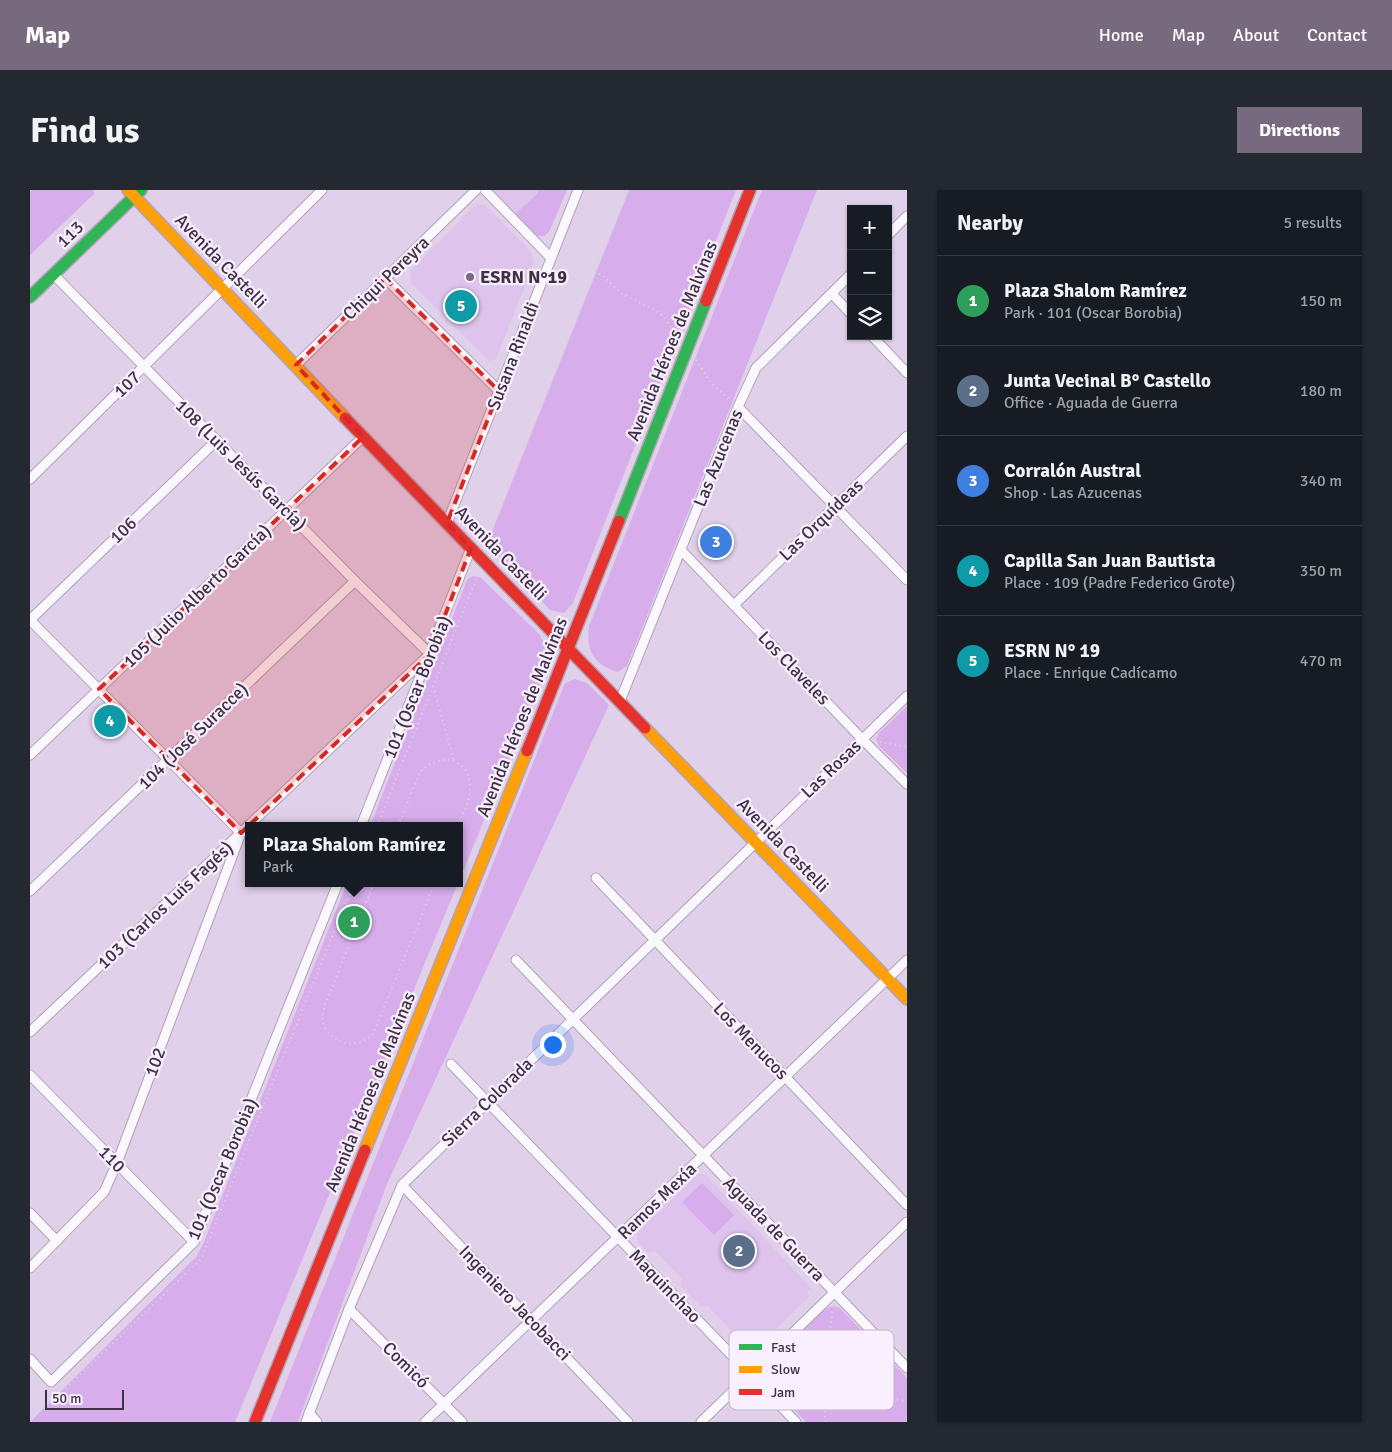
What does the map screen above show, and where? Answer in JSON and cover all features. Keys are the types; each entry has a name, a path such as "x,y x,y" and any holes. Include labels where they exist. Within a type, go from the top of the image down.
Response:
{"main road":[{"name":"Avenida Héroes de Malvinas","path":"255,1422 569,648 750,190"},
{"name":"Avenida Castelli","path":"134,192 363,437 907,999"},
{"name":"113","path":"30,297 134,192"}],"street":[{"name":"107","path":"30,479 322,190"},
{"name":"Chiqui Pereyra","path":"296,365 476,190"},
{"path":"485,190 551,258"},
{"name":"Susana Rinaldi","path":"447,523 578,190"},
{"path":"892,232 907,216"},
{"name":"108 (Luis Jesús García)","path":"53,274 355,581 430,654"},
{"path":"385,278 499,391"},
{"name":"Las Azucenas","path":"620,701 738,407 756,368 847,278"},
{"path":"832,294 847,310"},
{"path":"876,340 907,373"},
{"path":"738,407 907,580"},
{"name":"Las Orquídeas","path":"734,605 907,436"},
{"name":"105 (Julio Alberto García)","path":"30,755 363,437"},
{"name":"106","path":"30,620 217,440"},
{"name":"101 (Oscar Borobia)","path":"363,822 471,548"},
{"name":"Los Claveles","path":"682,550 907,784"},
{"name":"104 (José Suracce)","path":"30,891 355,581"},
{"path":"30,620 241,833"},
{"name":"103 (Carlos Luis Fagés)","path":"253,822 430,654"},
{"name":"Las Rosas","path":"755,842 907,696"},
{"name":"103 (Carlos Luis Fagés)","path":"30,1032 245,829"},
{"name":"102","path":"30,1268 104,1192 117,1164 241,833"},
{"name":"Sierra Colorada","path":"307,1418 349,1309 402,1185 755,842"},
{"name":"Los Menucos","path":"596,878 907,1205"},
{"name":"101 (Oscar Borobia)","path":"50,1382 194,1242 336,887"},
{"name":"Aguada de Guerra","path":"516,960 870,1330"},
{"name":"Ramos Mexía","path":"425,1422 907,960"},
{"name":"Maquinchao","path":"451,1064 729,1352"},
{"name":"110","path":"30,1075 194,1242"},
{"name":"Ingeniero Jacobacci","path":"402,1185 628,1422"},
{"path":"30,1213 57,1241"},
{"path":"795,1330 907,1222"},
{"name":"Comicó","path":"349,1309 462,1422"},
{"name":"Aguada de Guerra","path":"894,1354 907,1368"},
{"path":"30,1360 50,1382"},
{"path":"701,1422 729,1395"},
{"name":"Maquinchao","path":"784,1410 796,1422"},
{"path":"307,1418 317,1422"}],"path":[{"path":"551,258 602,275 621,293 660,313 688,348 712,384 738,407"},
{"path":"379,822 484,560"},
{"path":"433,686 454,761"},
{"path":"880,742 907,747"},
{"path":"400,822 420,772 434,761 445,759 454,761 468,775 470,785 469,798 460,822"},
{"path":"372,887 325,1005 323,1021 327,1031 335,1039 344,1043 354,1044 365,1040 373,1034 432,887"},
{"path":"830,1330 834,1292"},
{"path":"30,1404 50,1382"},
{"path":"894,1399 907,1401"}],"highlighted area":[{"path":"385,278 499,391 447,523 471,548 430,654 241,833 99,689 363,437 296,365"}],"shaded area":[{"path":"30,190 92,190 95,193 30,255"},
{"path":"493,190 538,190 538,193 515,214"},
{"path":"538,190 567,190 549,232 544,236 537,236 515,214 538,193"},
{"path":"629,190 736,190 573,603 564,613 550,610 487,544"},
{"path":"762,190 817,190 627,666 618,672 602,665 593,655 588,635 589,626"},
{"name":"ESRN N°19","path":"476,204 485,205 532,253 534,263 496,359 489,361 411,283 410,271"},
{"path":"472,576 480,577 540,635 548,652 546,670 463,871 463,822 372,822 467,580"},
{"path":"575,679 587,683 609,705 387,1184 298,1422 270,1422 565,683"},
{"path":"907,706 907,773 879,746 876,739 879,733"},
{"path":"345,887 456,887 235,1422 30,1422 196,1257 203,1244"},
{"path":"698,1174 705,1174 811,1288 807,1293 810,1296 775,1330 730,1330 708,1306 701,1307 681,1286 682,1279 655,1251 648,1253 637,1241 637,1233"},
{"path":"702,1183 734,1215 714,1235 682,1202"},
{"path":"833,1306 840,1308 861,1330 803,1330 825,1309"},
{"path":"894,1364 907,1378 907,1422 806,1422 794,1410 894,1410"}],"traffic: fast":[{"path":"30,297 141,190"},
{"path":"619,521 706,301"}],"traffic: slow":[{"path":"128,190 345,418"},
{"path":"645,728 907,999"},
{"path":"365,1150 527,751"}],"traffic: jam":[{"path":"706,301 750,190"},
{"path":"345,418 645,728"},
{"path":"527,751 619,521"},
{"path":"255,1422 365,1150"}],"place":[{"name":"ESRN N°19","path":"470,277"},
{"name":"ESRN N° 19","path":"461,306"},
{"name":"Corralón Austral","path":"716,542"},
{"name":"Capilla San Juan Bautista","path":"110,721"},
{"name":"Plaza Shalom Ramírez","path":"354,922"},
{"name":"Junta Vecinal B° Castello","path":"739,1251"}]}
